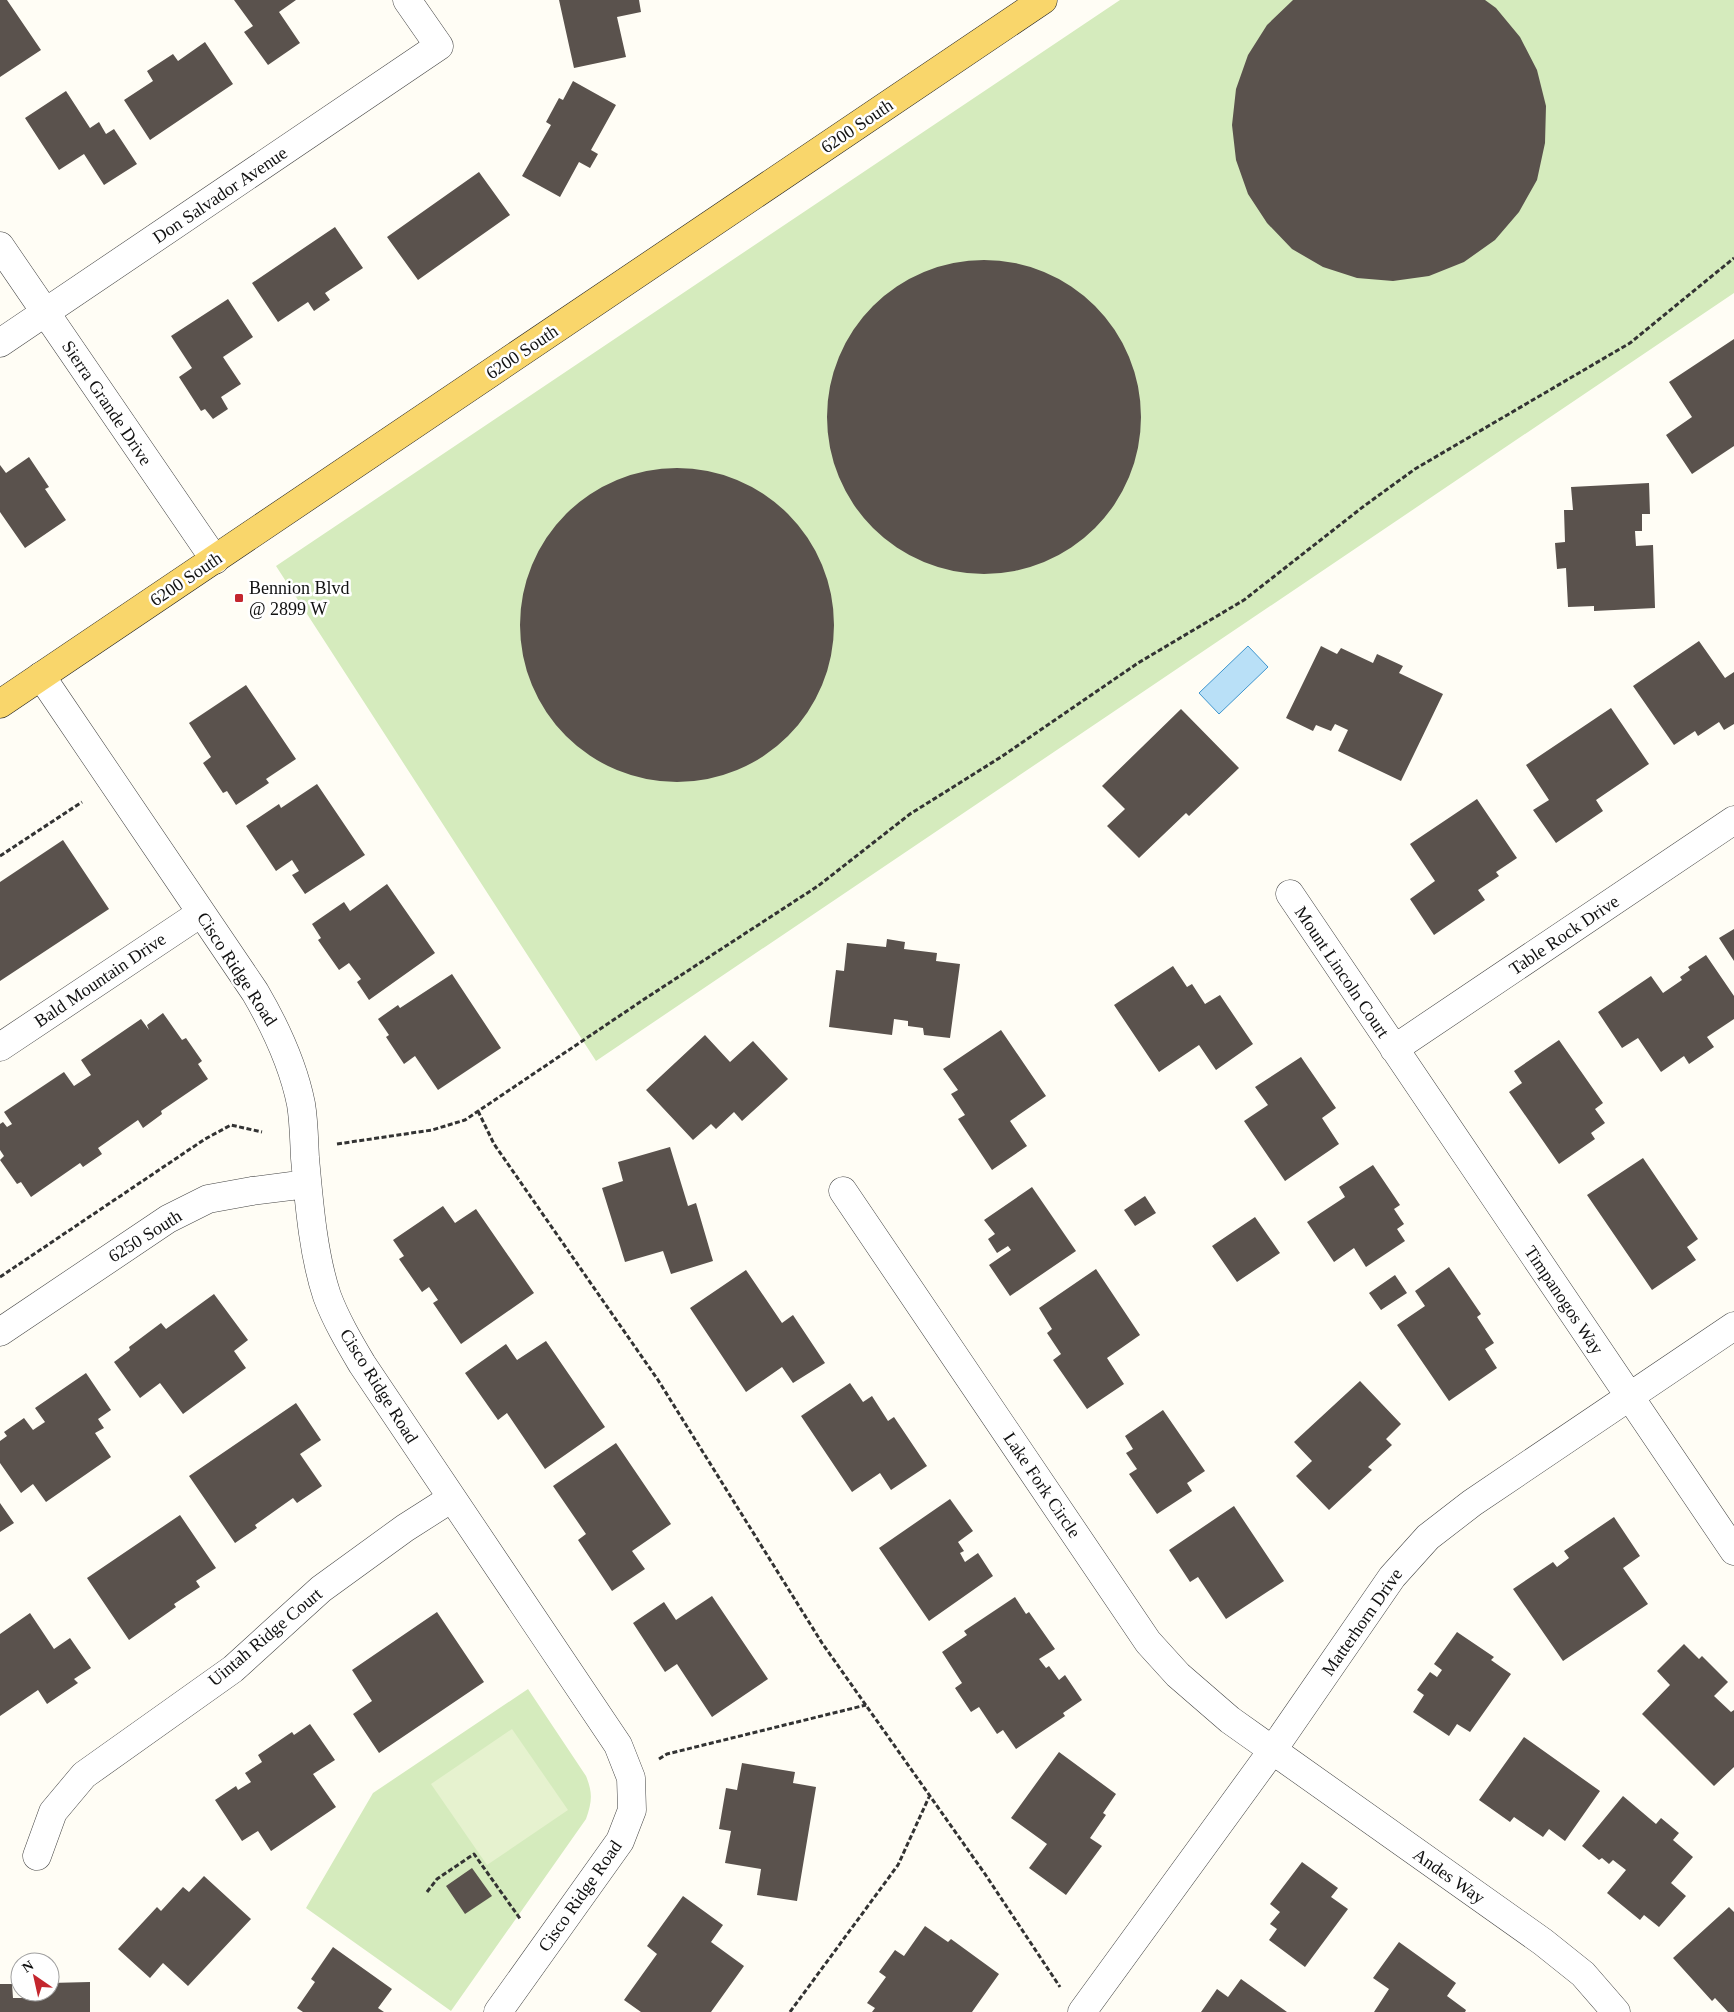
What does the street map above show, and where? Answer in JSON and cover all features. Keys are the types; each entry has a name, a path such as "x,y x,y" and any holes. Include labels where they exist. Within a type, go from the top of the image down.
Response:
{"main road":[{"name":"6200 South","path":"0,704 1043,0"}],"street":[{"name":"Don Salvador Avenue","path":"0,343 439,46 407,0"},
{"name":"Sierra Grande Drive","path":"0,246 215,560"},
{"name":"Cisco Ridge Road","path":"41,676 255,992 277,1031 292,1072 301,1106 307,1184 318,1261 328,1296 343,1332 362,1364 618,1745 631,1778 632,1810 620,1841 498,2012"},
{"name":"Table Rock Drive","path":"1394,1050 1734,820"},
{"name":"Mount Lincoln Court","path":"1290,894 1394,1050"},
{"name":"Bald Mountain Drive","path":"0,1047 201,913"},
{"name":"Timpanogos Way","path":"1394,1050 1734,1551"},
{"name":"6250 South","path":"0,1332 168,1219 208,1199 307,1184"},
{"name":"Lake Fork Circle","path":"843,1191 1148,1642 1178,1675 1224,1715 1272,1751"},
{"name":"Matterhorn Drive","path":"1082,2012 1272,1751 1392,1577 1428,1537 1472,1503 1734,1326"},
{"name":"Uintah Ridge Court","path":"36,1856 52,1812 84,1775 233,1668 321,1589 405,1528 452,1498"},
{"name":"Andes Way","path":"1272,1751 1543,1942 1583,1974 1616,2012"}],"path":[{"path":"334,1144 432,1130 465,1120 646,998 818,886 910,814 1001,757 1138,664 1244,600 1364,506 1415,469 1630,343 1734,258"},
{"path":"0,856 82,802"},
{"path":"478,1111 494,1144 658,1380 822,1642 985,1874 1061,1988"},
{"path":"0,1277 205,1139 231,1125 262,1132"},
{"path":"654,1763 667,1754 866,1705"},
{"path":"790,2012 898,1865 929,1796"},
{"path":"427,1892 437,1879 474,1854 521,1920"}],"green space":[{"path":"1120,0 1734,0 1734,293 596,1061 276,566"},
{"path":"528,1689 586,1776 591,1793 590,1808 586,1819 451,2011 306,1908 373,1793"},
{"path":"512,1729 568,1810 487,1865 431,1784"}],"water":[{"path":"1248,646 1268,667 1219,714 1199,693"}],"building":[{"path":"0,0 7,0 41,50 0,77"},
{"path":"234,0 296,0 279,12 300,43 268,65 244,32 253,26"},
{"path":"559,0 639,0 641,12 617,17 626,57 574,68"},
{"path":"1293,0 1485,0 1496,8 1520,37 1537,70 1546,106 1545,143 1537,180 1519,212 1495,240 1464,262 1429,276 1393,281 1357,278 1323,267 1292,249 1267,223 1248,194 1236,160 1232,125 1236,89 1248,55 1267,25"},
{"path":"205,42 233,84 150,140 124,100 153,81 147,71 173,54 178,61"},
{"path":"573,81 616,105 591,150 598,154 590,168 579,162 560,197 522,176 551,125 546,122 559,98 563,100"},
{"path":"66,91 90,128 99,122 106,134 114,129 137,164 104,185 84,154 59,170 25,118"},
{"path":"479,172 510,215 418,280 387,237"},
{"path":"335,227 363,268 325,293 330,300 314,311 308,302 278,322 252,283"},
{"path":"984,260 1015,263 1044,272 1071,287 1095,306 1114,330 1129,357 1138,386 1141,417 1138,448 1129,477 1114,504 1095,528 1071,547 1044,562 1015,571 984,574 953,571 924,562 897,547 873,528 854,504 839,477 830,448 827,417 830,386 839,357 854,330 873,306 897,287 924,272 953,263"},
{"path":"228,299 253,337 223,357 241,384 221,397 228,409 213,419 205,409 201,411 179,377 192,368 171,336"},
{"path":"1734,339 1734,446 1692,474 1666,435 1692,417 1669,382"},
{"path":"29,457 49,487 45,489 66,520 25,548 0,512 0,465 6,473"},
{"path":"677,468 708,471 737,480 764,495 788,514 807,538 822,565 831,594 834,625 831,656 822,685 807,712 788,736 764,755 737,770 708,779 677,782 646,779 617,770 590,755 566,736 547,712 532,685 523,656 520,625 523,594 532,565 547,538 566,514 590,495 617,480 646,471"},
{"path":"1649,483 1650,514 1642,514 1642,531 1635,531 1636,546 1653,545 1655,608 1594,611 1594,606 1568,607 1566,568 1557,569 1555,543 1565,542 1564,510 1573,510 1571,487"},
{"path":"1699,641 1725,678 1734,672 1734,724 1724,730 1719,722 1698,736 1695,731 1674,745 1633,686"},
{"path":"1321,646 1337,654 1341,648 1373,663 1377,654 1403,666 1399,673 1443,694 1401,781 1338,751 1348,730 1335,724 1331,731 1316,725 1313,731 1286,718"},
{"path":"246,685 296,759 266,779 269,783 236,805 227,791 223,793 203,763 211,757 189,723"},
{"path":"1611,708 1649,764 1596,800 1603,811 1556,843 1533,810 1549,800 1526,765"},
{"path":"1181,709 1239,768 1189,816 1186,813 1139,858 1107,826 1125,809 1102,786"},
{"path":"317,784 365,855 305,894 292,875 299,871 292,860 276,871 246,826 279,804 281,808"},
{"path":"1477,799 1517,858 1496,872 1499,876 1478,890 1485,900 1434,935 1410,899 1435,881 1410,844"},
{"path":"63,840 109,909 0,981 0,882"},
{"path":"387,884 435,953 369,1000 357,982 361,979 349,963 339,970 318,940 321,938 312,924 344,902 350,911"},
{"path":"1734,929 1734,961 1719,938"},
{"path":"887,939 905,942 904,949 937,953 936,961 960,964 950,1038 924,1035 923,1028 908,1026 908,1021 894,1019 892,1035 829,1027 836,970 844,971 847,943 886,947"},
{"path":"1706,955 1734,996 1734,1019 1707,1037 1714,1047 1689,1064 1684,1056 1661,1072 1638,1038 1622,1048 1598,1012 1651,976 1663,993 1682,980 1680,977 1690,970 1688,967"},
{"path":"1173,966 1187,987 1192,984 1205,1004 1220,995 1253,1044 1216,1070 1199,1045 1159,1072 1114,1005"},
{"path":"452,974 501,1048 438,1090 415,1056 404,1064 386,1037 389,1035 378,1019 398,1005 400,1008"},
{"path":"163,1013 182,1040 186,1038 202,1061 198,1064 208,1079 161,1111 162,1114 143,1128 138,1120 98,1148 102,1154 83,1167 80,1163 31,1197 21,1182 17,1184 0,1160 4,1156 0,1150 0,1124 3,1122 7,1127 12,1124 4,1112 64,1072 74,1086 91,1075 81,1060 141,1019 149,1030 147,1025"},
{"path":"1001,1030 1046,1096 1010,1121 1027,1146 992,1170 958,1119 965,1115 951,1094 958,1090 943,1069"},
{"path":"705,1035 730,1062 753,1041 788,1079 742,1121 734,1112 716,1129 711,1124 693,1140 646,1090"},
{"path":"1559,1040 1603,1103 1595,1109 1605,1123 1591,1133 1595,1139 1559,1164 1509,1092 1522,1083 1514,1071"},
{"path":"1301,1057 1336,1108 1322,1118 1339,1144 1285,1181 1244,1121 1268,1105 1255,1087"},
{"path":"670,1147 688,1206 696,1203 713,1261 671,1274 663,1251 625,1262 602,1188 623,1181 618,1162"},
{"path":"1643,1158 1698,1239 1687,1247 1696,1260 1652,1290 1587,1195"},
{"path":"1373,1165 1400,1205 1394,1209 1404,1224 1397,1229 1405,1241 1366,1267 1354,1248 1334,1262 1307,1222 1345,1197 1339,1187"},
{"path":"1032,1187 1076,1251 1010,1296 989,1265 1011,1250 1008,1246 997,1253 988,1239 995,1234 984,1220"},
{"path":"1145,1196 1156,1213 1135,1226 1124,1210"},
{"path":"443,1206 455,1223 476,1209 534,1293 461,1344 433,1303 438,1300 429,1287 422,1292 399,1259 404,1256 393,1240"},
{"path":"1255,1217 1280,1253 1237,1282 1212,1246"},
{"path":"1449,1267 1481,1314 1477,1317 1494,1343 1485,1349 1497,1368 1449,1401 1397,1325 1425,1306 1415,1291"},
{"path":"1096,1269 1140,1335 1107,1358 1124,1384 1087,1409 1053,1360 1061,1354 1047,1333 1052,1329 1039,1308"},
{"path":"746,1270 782,1323 793,1315 825,1363 793,1383 782,1367 746,1392 690,1308"},
{"path":"1395,1275 1407,1293 1381,1310 1369,1293"},
{"path":"214,1294 248,1340 234,1351 246,1368 183,1414 160,1383 140,1398 114,1362 130,1350 129,1347 161,1323 166,1329"},
{"path":"546,1341 605,1427 545,1469 507,1413 498,1420 465,1373 506,1344 517,1360"},
{"path":"86,1373 111,1410 98,1419 104,1428 95,1433 111,1457 46,1502 33,1484 21,1493 0,1463 0,1441 7,1436 4,1432 24,1418 33,1430 45,1422 35,1408"},
{"path":"1360,1381 1401,1424 1386,1439 1392,1445 1368,1467 1372,1470 1329,1510 1296,1476 1312,1461 1294,1442"},
{"path":"850,1383 863,1402 872,1396 888,1421 894,1417 927,1466 891,1490 880,1473 852,1492 801,1416"},
{"path":"296,1403 321,1440 300,1454 322,1486 297,1503 293,1498 255,1525 257,1528 235,1543 189,1476"},
{"path":"1163,1410 1205,1471 1187,1483 1192,1491 1157,1514 1129,1474 1137,1469 1126,1453 1133,1449 1125,1436"},
{"path":"616,1443 671,1524 632,1551 645,1569 612,1591 578,1540 586,1534 553,1486"},
{"path":"950,1499 973,1531 958,1542 964,1551 960,1553 965,1562 978,1553 993,1576 929,1621 879,1548"},
{"path":"0,1503 14,1523 0,1532"},
{"path":"1234,1506 1284,1581 1226,1619 1198,1577 1190,1582 1169,1550"},
{"path":"180,1515 216,1568 196,1581 200,1587 174,1604 176,1607 129,1640 87,1578"},
{"path":"1614,1517 1640,1556 1623,1568 1648,1604 1563,1661 1513,1589 1553,1562 1557,1567 1569,1558 1564,1551"},
{"path":"712,1596 768,1679 712,1717 677,1664 665,1672 633,1623 664,1602 676,1620"},
{"path":"1015,1597 1026,1614 1029,1612 1055,1649 1039,1659 1046,1668 1049,1666 1059,1680 1065,1675 1082,1700 1063,1713 1065,1716 1016,1749 1003,1730 997,1734 979,1707 971,1712 955,1688 962,1683 942,1652 967,1635 964,1631"},
{"path":"437,1612 484,1682 379,1753 353,1714 372,1701 352,1670"},
{"path":"30,1613 54,1649 70,1638 91,1668 74,1679 78,1683 47,1704 38,1690 0,1716 0,1634"},
{"path":"1457,1632 1494,1657 1491,1660 1511,1674 1470,1732 1457,1724 1449,1736 1413,1712 1424,1695 1417,1690 1430,1672 1437,1677 1442,1670 1434,1664"},
{"path":"1684,1644 1699,1659 1702,1656 1728,1682 1714,1696 1731,1712 1734,1710 1734,1767 1714,1786 1642,1714 1670,1685 1657,1671"},
{"path":"310,1724 335,1760 313,1774 336,1807 271,1851 258,1831 242,1841 215,1800 236,1786 238,1790 251,1782 245,1773 262,1762 258,1755 292,1732 294,1735"},
{"path":"1524,1737 1600,1791 1565,1841 1549,1829 1543,1837 1514,1817 1510,1822 1479,1800"},
{"path":"1059,1752 1116,1794 1103,1813 1106,1815 1090,1838 1102,1846 1066,1895 1029,1868 1047,1844 1011,1818"},
{"path":"742,1763 795,1772 793,1783 816,1787 797,1901 757,1895 761,1869 725,1863 731,1831 719,1829 726,1788 737,1790"},
{"path":"1623,1796 1656,1824 1661,1818 1679,1833 1673,1840 1693,1857 1671,1883 1686,1896 1659,1927 1644,1915 1640,1920 1607,1893 1626,1870 1613,1860 1609,1864 1602,1858 1599,1860 1582,1846"},
{"path":"1302,1862 1338,1888 1331,1897 1348,1909 1305,1967 1269,1940 1277,1929 1270,1924 1280,1912 1270,1904"},
{"path":"472,1868 492,1896 465,1914 446,1886"},
{"path":"204,1876 251,1919 188,1986 163,1963 150,1978 118,1949 157,1907 161,1911 183,1887 189,1892"},
{"path":"683,1896 723,1925 711,1942 744,1966 711,2012 641,2012 624,2000 657,1954 647,1946"},
{"path":"1729,1907 1734,1912 1734,2012 1728,2012 1715,1998 1712,2001 1673,1958"},
{"path":"925,1926 948,1942 951,1939 999,1974 972,2012 872,2012 875,2008 867,2003 886,1977 879,1972 895,1950 904,1956"},
{"path":"1399,1942 1456,1983 1447,1996 1466,2010 1465,2012 1374,2012 1389,1989 1373,1978"},
{"path":"333,1947 392,1989 378,2008 384,2012 303,2012 297,2008 315,1982 311,1979"},
{"path":"1241,1979 1287,2012 1201,2012 1217,1989 1228,1997"},
{"path":"90,1982 90,2012 0,2012 0,1984 10,1984 10,2002 60,2002 60,1983"}],"place":[{"name":"Bennion Blvd @ 2899 W","path":"239,598"}]}
